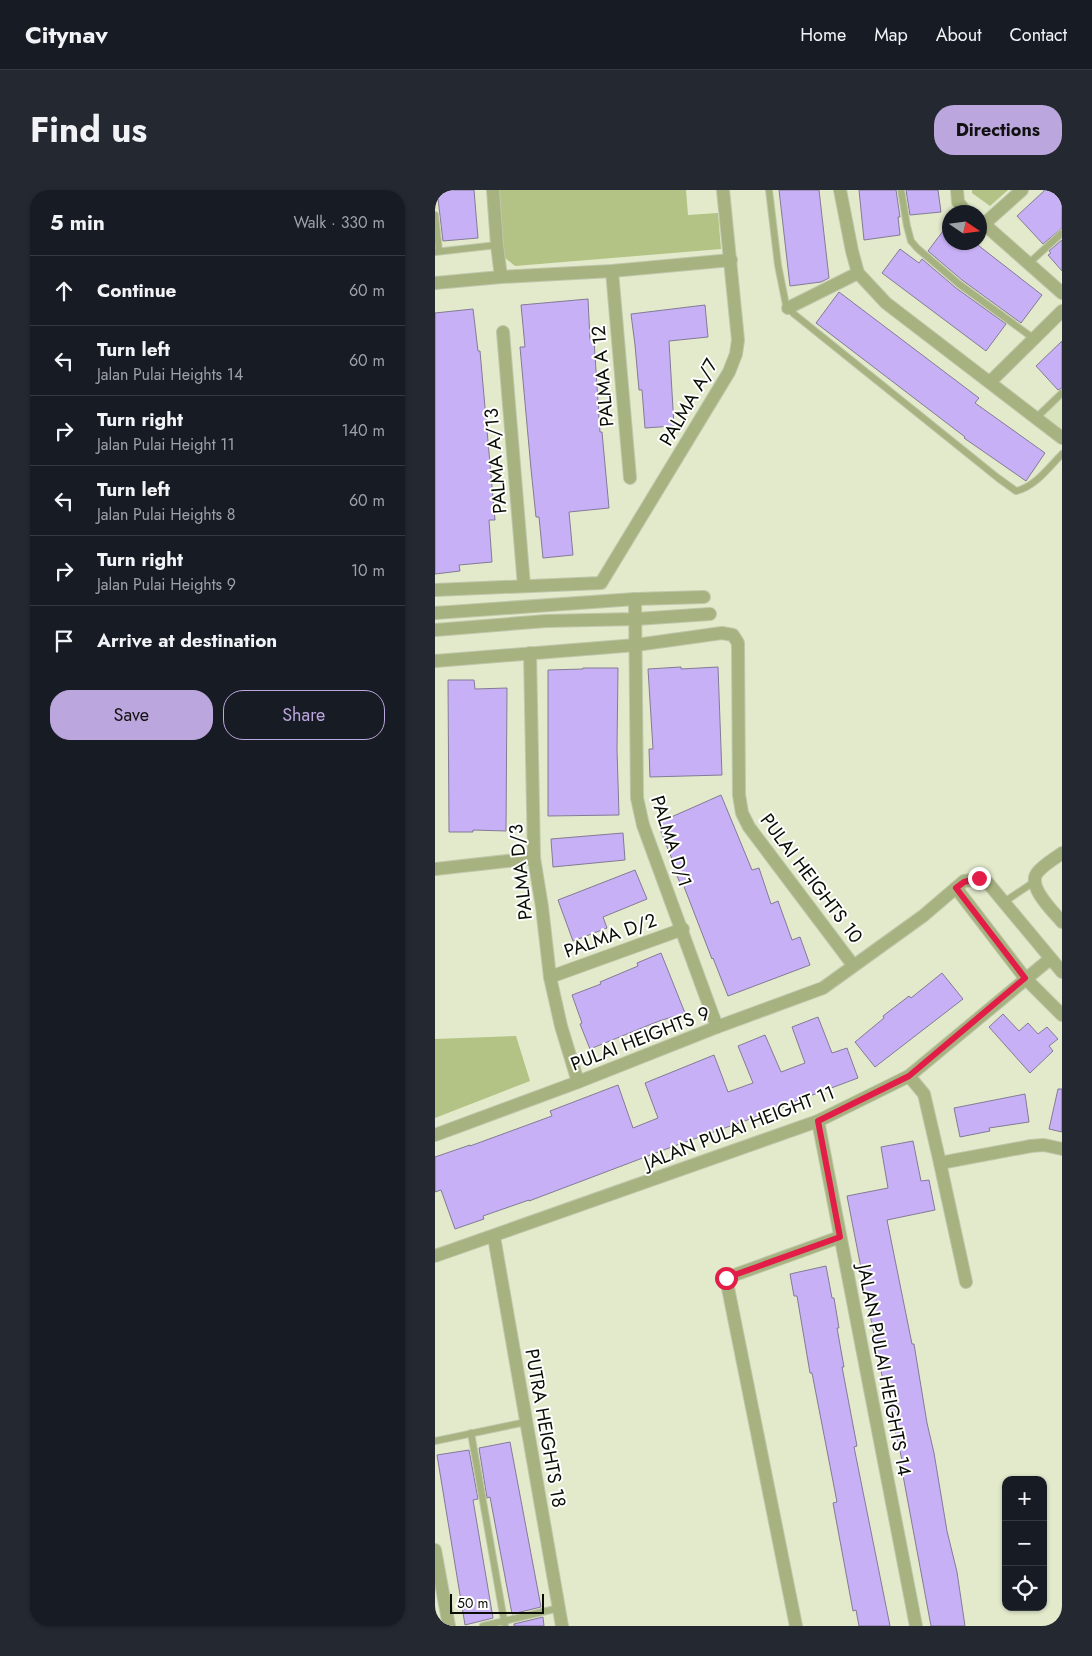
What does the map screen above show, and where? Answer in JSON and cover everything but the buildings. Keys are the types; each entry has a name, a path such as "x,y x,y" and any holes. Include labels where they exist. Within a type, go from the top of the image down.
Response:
{"street":[{"path":"493,190 501,277"},
{"name":"PALMA A/7","path":"524,586 601,583 729,372 736,354 738,340 723,190"},
{"path":"840,190 858,273 886,303 1062,438"},
{"path":"957,190 958,202 960,205"},
{"path":"987,219 1022,190"},
{"path":"987,227 1062,293"},
{"path":"435,283 501,277 612,271 731,260"},
{"name":"PALMA A 12","path":"612,271 630,478"},
{"path":"788,308 858,273"},
{"path":"990,382 1062,311"},
{"name":"PALMA A/13","path":"503,332 524,586"},
{"path":"435,590 524,586"},
{"path":"435,613 635,599 704,597"},
{"name":"PALMA D/1","path":"635,599 637,798 643,825 683,929 717,1027"},
{"path":"435,630 547,621 636,619 710,614"},
{"name":"PULAI HEIGHTS 10","path":"636,645 722,633 733,636 739,643 739,795 742,813 749,827 853,965"},
{"path":"435,661 636,645"},
{"name":"PALMA D/3","path":"530,654 534,858 550,977 561,1026 578,1082"},
{"path":"1062,852 1036,874 1034,882 1036,889 1062,922"},
{"path":"435,869 534,858"},
{"name":"PULAI HEIGHTS 9","path":"435,1135 823,988 909,926 964,882 979,878 988,883 1003,902"},
{"path":"956,888 1025,978 1062,1015"},
{"path":"1003,902 1062,972"},
{"name":"PALMA D/2","path":"550,977 683,929"},
{"name":"JALAN PULAI HEIGHT 11","path":"435,1256 818,1121 909,1076 1050,959"},
{"path":"909,1076 924,1094 966,1282"},
{"name":"JALAN PULAI HEIGHTS 14","path":"818,1121 915,1626"},
{"path":"940,1163 1031,1146 1044,1145 1062,1149"},
{"name":"PUTRA HEIGHTS 18","path":"494,1236 562,1626"},
{"path":"796,1626 726,1278 840,1237"},
{"path":"435,1550 449,1626"}],"lane":[{"path":"769,190 778,265 788,308 1016,491 1023,489 1037,479 1062,454"},
{"path":"901,190 911,241 917,248 959,284 1033,338"},
{"path":"435,215 437,251 497,246"},
{"path":"1028,264 1062,233"},
{"path":"1036,418 1062,393"},
{"path":"1003,902 1034,882"},
{"path":"435,1440 526,1422"},
{"path":"471,1433 505,1623"},
{"path":"483,1626 505,1623 559,1608"}],"shaded area":[{"path":"499,190 686,190 688,215 718,213 721,249 515,266 504,257"},
{"path":"972,190 1008,190 990,206 972,193"},
{"path":"1062,394 1062,434 1037,417"},
{"path":"516,1036 530,1081 435,1118 435,1039"}],"route":[{"path":"726,1278 840,1237 818,1121 909,1076 1025,978 956,888 964,882 979,878"}]}
